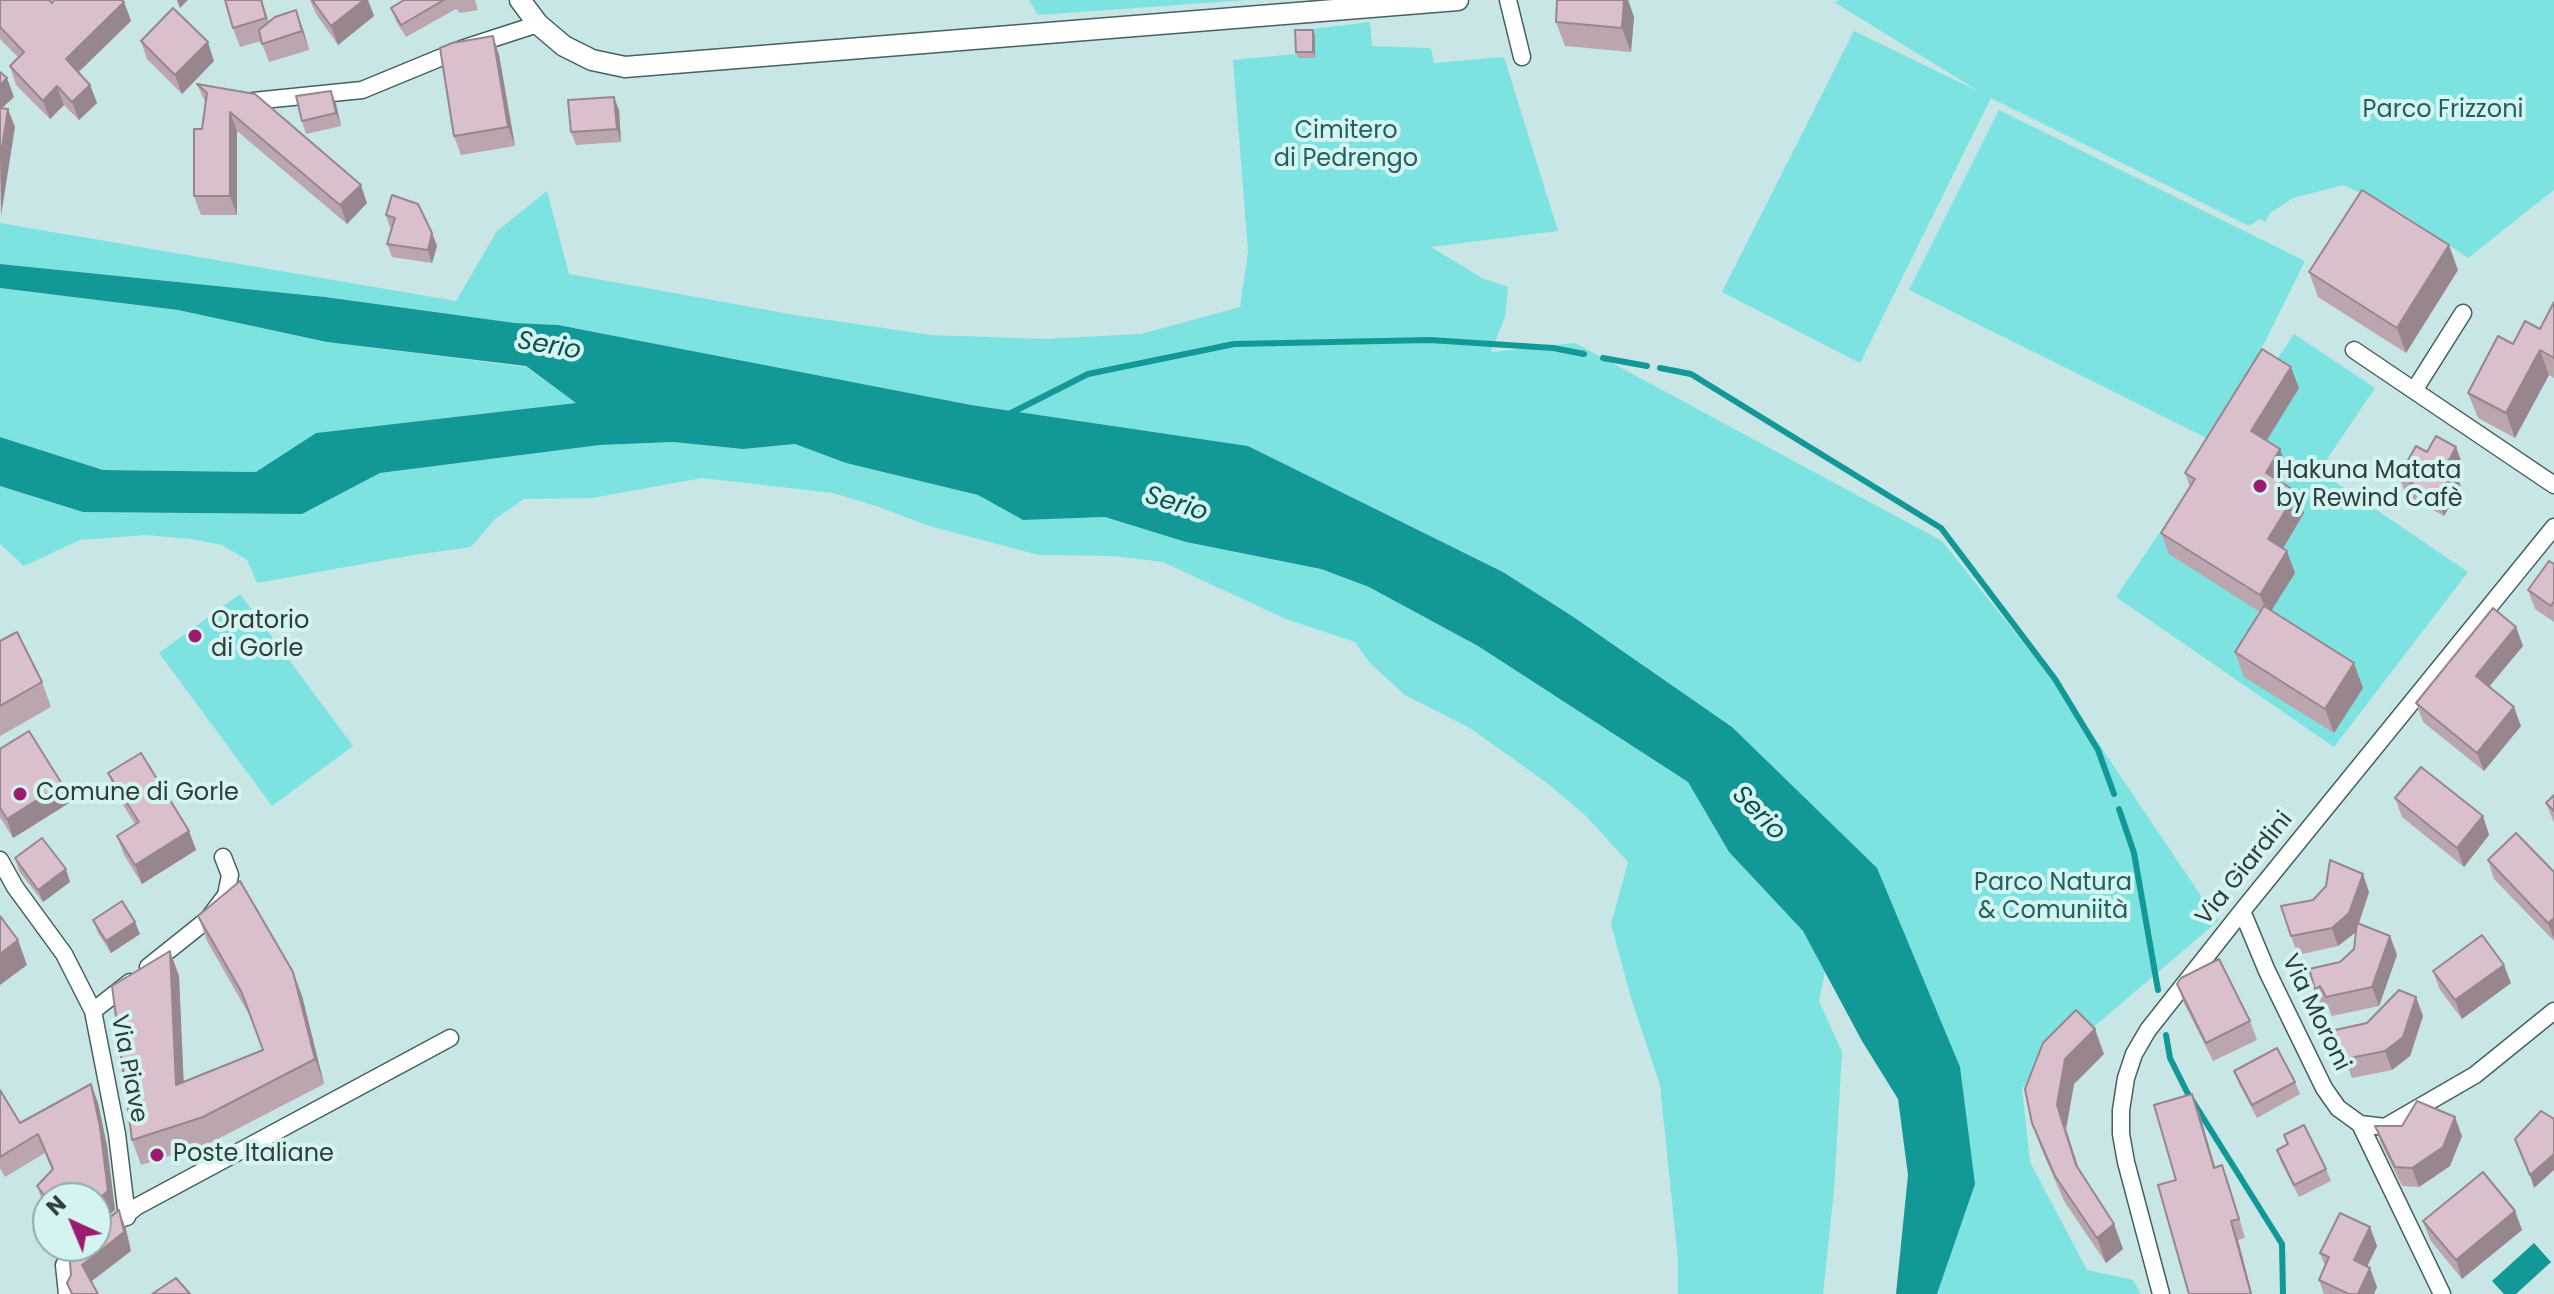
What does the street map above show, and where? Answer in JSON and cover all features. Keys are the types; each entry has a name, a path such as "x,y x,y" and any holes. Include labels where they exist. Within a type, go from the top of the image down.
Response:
{"street":[{"path":"520,0 538,24 564,46 592,60 625,67 1458,0"},
{"path":"1508,0 1522,57"},
{"path":"253,101 362,90 464,48 538,24"},
{"path":"2415,389 2463,313"},
{"path":"2354,350 2554,485"},
{"name":"Via Giardini","path":"2161,1294 2126,1162 2121,1110 2134,1054 2148,1030 2242,911 2554,527"},
{"path":"93,1011 208,919 226,895 230,875 223,857"},
{"name":"Via Piave","path":"0,860 15,887 64,954 93,1011 117,1134 127,1217"},
{"name":"Via Moroni","path":"2242,911 2267,971 2324,1088 2338,1108 2360,1124"},
{"path":"2360,1124 2385,1127 2475,1075 2554,1011"},
{"path":"112,1228 136,1207 444,1041"},
{"path":"2360,1124 2442,1294"},
{"path":"67,1294 64,1265 68,1262"}],"green space":[{"path":"1029,0 1246,0 1038,15"},
{"name":"Parco Frizzoni","path":"2554,0 2554,190 2468,258 2397,210 2343,185 2293,198 2270,213 2265,222 2260,219 2249,226 1991,98 1860,363 1722,292 1854,31 1980,92 1834,2"},
{"path":"1370,22 1372,46 1431,48 1434,63 1504,57 1558,231 1431,247 1482,278 1508,287 1505,317 1491,352 1575,343 1942,541 2072,704 2218,921 2022,1088 2030,1162 2087,1270 2133,1280 2141,1294 1937,1294 1974,1184 1732,727 1503,572 1248,446 971,405 558,325 515,323 325,297 0,264 0,223 456,301 497,231 547,191 569,274 795,315 931,335 1044,339 1141,334 1240,307 1248,252 1233,60 1295,54 1295,31"},
{"path":"1999,110 2305,261 2215,442 1909,290"},
{"path":"0,288 178,310 327,342 526,367 577,403 316,433 257,472 103,470 0,437"},
{"path":"2294,334 2375,388 2319,471 2468,572 2334,747 2116,597"},
{"path":"673,442 743,449 795,444 846,463 978,495 1023,520 1105,517 1186,542 1321,569 1369,587 1478,646 1688,782 1729,852 1803,931 1825,971 1819,1001 1842,1052 1834,1190 1823,1294 1678,1294 1678,1260 1660,1085 1631,998 1611,924 1628,862 1585,815 1547,783 1470,728 1405,695 1370,663 1355,642 1286,619 1163,562 1114,556 1039,555 929,526 833,493 702,478 592,498 524,499 495,519 471,547 257,583 247,560 222,545 191,539 146,535 80,540 24,566 0,544 0,486 83,512 302,514 380,473 600,445"},
{"path":"240,594 353,746 272,806 159,653"}],"water":[{"name":"Serio","path":"0,264 325,297 515,323 558,325 971,405 1248,446 1503,572 1732,727 1877,868 1960,1067 1975,1184 1937,1294 1896,1294 1908,1175 1898,1099 1862,1041 1803,931 1729,852 1688,782 1478,646 1369,587 1321,569 1186,542 1105,517 1023,520 978,495 846,463 795,444 743,449 673,442 600,445 380,473 302,514 83,512 0,486 0,437 103,470 256,472 316,433 576,403 526,366 327,342 178,310 0,288"},
{"path":"2534,1243 2551,1262 2516,1294 2504,1294 2492,1281"}],"building":[{"path":"0,0 124,2 66,59 90,85 72,102 57,86 43,101 10,66 24,52 0,27"},
{"path":"225,0 261,0 266,18 233,28"},
{"path":"312,0 364,0 331,26"},
{"path":"404,0 444,0 401,25 391,8"},
{"path":"1557,0 1624,0 1622,28 1556,22"},
{"path":"173,8 208,42 175,75 141,41"},
{"path":"296,10 302,31 262,44 259,30 275,17"},
{"path":"1295,30 1313,30 1313,52 1296,52"},
{"path":"493,36 508,127 454,136 440,48"},
{"path":"0,72 7,78 0,85"},
{"path":"197,84 255,94 361,185 340,205 230,112 230,196 194,196 194,129 202,129 207,93"},
{"path":"331,91 336,113 302,121 296,96"},
{"path":"614,97 617,129 571,132 568,100"},
{"path":"0,108 8,109 0,160"},
{"path":"2362,190 2449,245 2397,328 2309,272"},
{"path":"392,195 418,204 432,233 428,250 387,244 395,218 386,215"},
{"path":"2554,302 2554,358 2540,350 2506,413 2468,393 2498,336 2513,344 2525,321 2540,329"},
{"path":"2262,349 2291,367 2251,431 2280,449 2266,473 2297,492 2268,539 2287,551 2260,595 2161,533 2195,479 2185,473"},
{"path":"2436,436 2456,447 2447,464 2454,468 2438,498 2399,476 2416,446 2427,452"},
{"path":"2549,561 2554,564 2554,601 2551,606 2528,590"},
{"path":"2264,606 2354,663 2325,709 2235,652"},
{"path":"2493,608 2516,627 2476,676 2514,707 2477,753 2416,703"},
{"path":"17,632 42,682 0,706 0,641"},
{"path":"29,731 62,784 7,819 0,808 0,749"},
{"path":"141,753 189,831 135,865 117,836 139,822 108,773"},
{"path":"2421,767 2483,816 2457,848 2395,798"},
{"path":"2554,795 2554,811 2546,803"},
{"path":"2516,833 2554,872 2554,918 2548,923 2488,860"},
{"path":"42,838 66,869 38,890 15,858"},
{"path":"2330,860 2363,874 2349,913 2332,928 2291,936 2281,906 2313,900 2326,886"},
{"path":"240,881 293,972 315,1059 203,1117 132,1140 112,986 170,951 176,1085 263,1050 242,993 198,916"},
{"path":"122,901 135,922 106,941 93,920"},
{"path":"0,916 18,940 0,954"},
{"path":"2357,923 2390,936 2372,987 2326,997 2320,986 2315,989 2309,969 2340,962 2354,949"},
{"path":"2482,935 2504,965 2455,1000 2433,971"},
{"path":"2219,959 2250,1021 2206,1043 2177,984 2181,978"},
{"path":"2399,990 2416,997 2403,1037 2385,1051 2345,1059 2335,1030 2367,1023"},
{"path":"2076,1010 2095,1029 2065,1059 2057,1105 2076,1165 2114,1224 2097,1238 2055,1176 2032,1123 2025,1089 2043,1043"},
{"path":"2277,1048 2295,1082 2252,1105 2234,1071"},
{"path":"91,1084 107,1182 41,1182 53,1169 38,1134 0,1157 0,1090 20,1123"},
{"path":"2192,1094 2214,1168 2222,1165 2239,1219 2231,1221 2251,1294 2189,1294 2158,1185 2176,1180 2154,1105"},
{"path":"2417,1101 2455,1117 2443,1147 2412,1168 2395,1167 2375,1126 2402,1126"},
{"path":"2541,1111 2554,1119 2554,1154 2530,1175 2515,1139"},
{"path":"2304,1125 2326,1169 2294,1185 2277,1150 2288,1144 2284,1135"},
{"path":"2483,1172 2515,1211 2456,1260 2423,1221"},
{"path":"119,1210 124,1232 112,1241 112,1216"},
{"path":"2340,1213 2370,1227 2354,1260 2370,1268 2358,1294 2349,1294 2319,1280 2329,1257 2320,1253"},
{"path":"70,1262 86,1262 82,1265 98,1294 72,1294 67,1283 71,1275"},
{"path":"176,1278 190,1294 152,1294"}],"waterway":[{"path":"1007,415 1088,374 1234,344 1430,340 1553,348 1584,354"},
{"path":"1603,358 1647,366"},
{"path":"1660,368 1691,374 1941,528 2055,679 2098,750 2114,794"},
{"path":"2119,809 2134,853 2158,990"},
{"path":"2166,1035 2170,1058 2187,1092 2282,1244 2283,1294"}],"place":[{"name":"Hakuna Matata by Rewind Cafè","path":"2260,486"},
{"name":"Oratorio di Gorle","path":"195,636"},
{"name":"Comune di Gorle","path":"20,794"},
{"name":"Poste Italiane","path":"157,1155"}],"park label":[{"name":"Cimitero di Pedrengo","path":"1346,146"},
{"name":"Parco Natura & Comuniità","path":"2053,898"}]}
